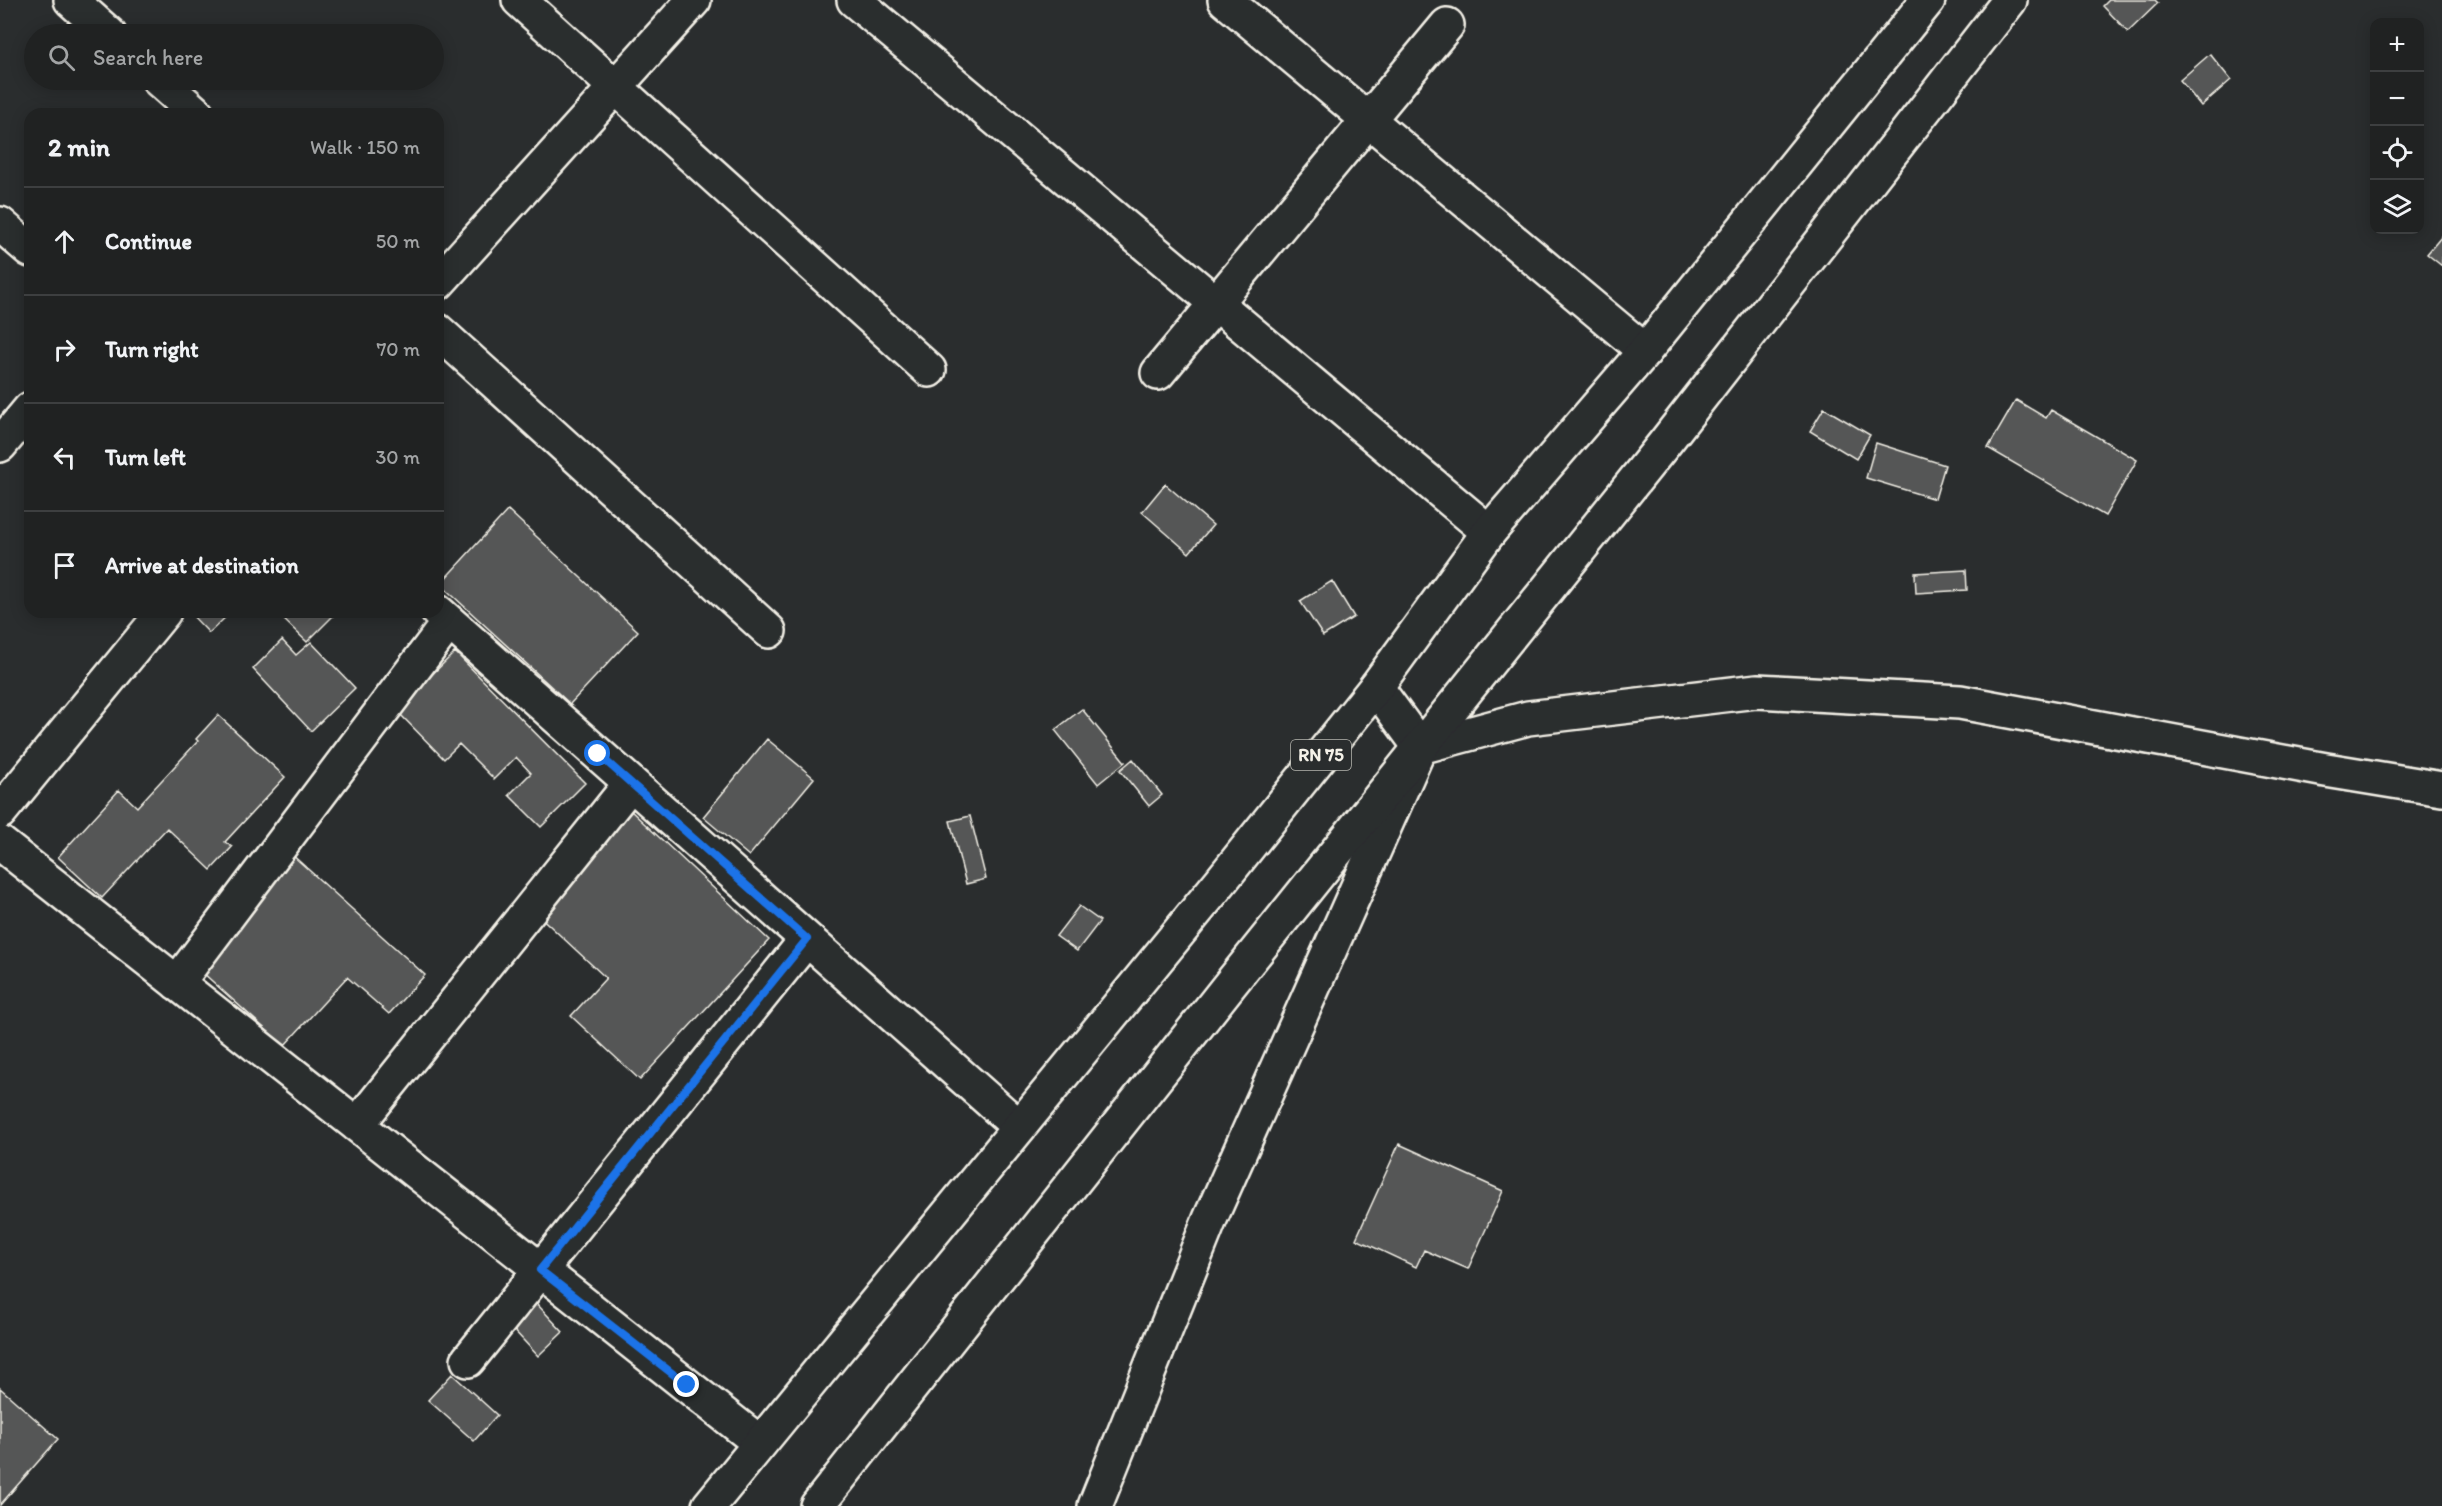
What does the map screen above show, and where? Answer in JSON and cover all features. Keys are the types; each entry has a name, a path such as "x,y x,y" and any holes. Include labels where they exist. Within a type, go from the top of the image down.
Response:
{"main road":[{"path":"71,0 98,24"},
{"path":"519,0 929,370"},
{"path":"444,276 694,0"},
{"path":"854,0 1490,532"},
{"path":"1225,0 1645,351"},
{"name":"RN 75","path":"709,1506 1376,687 1490,532 1645,351 1928,0"},
{"path":"817,1506 1420,747 1664,444 2010,0"},
{"path":"1158,373 1447,25"},
{"path":"170,90 190,108"},
{"path":"0,224 24,245"},
{"path":"444,337 769,631"},
{"path":"0,445 24,416"},
{"path":"444,617 1019,1127"},
{"path":"0,812 159,618"},
{"path":"177,983 443,618"},
{"path":"1376,687 1420,747"},
{"path":"1420,747 1528,718 1757,691 1960,702 2326,771 2442,789"},
{"path":"1095,1506 1210,1219 1420,747"},
{"path":"357,1125 631,783"},
{"path":"0,843 760,1443"},
{"path":"468,1360 807,939"}],"building":[{"path":"2109,0 2155,0 2158,3 2128,32 2103,6"},
{"path":"2210,54 2231,80 2201,106 2180,80"},
{"path":"2442,236 2442,266 2427,254"},
{"path":"2016,400 2046,418 2051,410 2137,460 2105,516 1988,448"},
{"path":"1824,408 1870,435 1856,459 1810,431"},
{"path":"1876,443 1945,465 1935,499 1866,478"},
{"path":"1165,484 1213,525 1189,553 1142,512"},
{"path":"508,510 638,631 570,704 444,588 444,580"},
{"path":"1966,570 1967,590 1916,593 1915,573"},
{"path":"1332,581 1354,617 1323,636 1300,601"},
{"path":"195,618 225,618 209,633"},
{"path":"282,618 331,618 307,642"},
{"path":"282,640 296,655 311,642 355,688 311,731 253,669"},
{"path":"455,652 585,783 541,827 509,795 531,773 516,757 494,779 459,744 444,759 396,710"},
{"path":"1082,709 1125,762 1098,784 1055,730"},
{"path":"218,715 285,777 225,842 232,847 211,870 167,828 102,898 58,857 119,790 137,807 198,741 196,739"},
{"path":"767,739 814,778 749,856 703,817"},
{"path":"1133,759 1162,795 1149,806 1120,770"},
{"path":"629,809 769,940 640,1080 571,1016 606,978 534,911"},
{"path":"970,816 986,879 966,884 950,821"},
{"path":"290,853 425,975 389,1014 347,977 284,1046 192,963"},
{"path":"1079,906 1100,921 1077,951 1056,936"},
{"path":"1399,1144 1503,1191 1468,1269 1424,1250 1416,1267 1356,1239"},
{"path":"536,1303 563,1332 538,1356 511,1327"},
{"path":"452,1374 497,1415 474,1441 428,1400"},
{"path":"0,1388 58,1439 0,1505"}],"route":[{"path":"598,754 807,939 540,1270 687,1385"}]}
